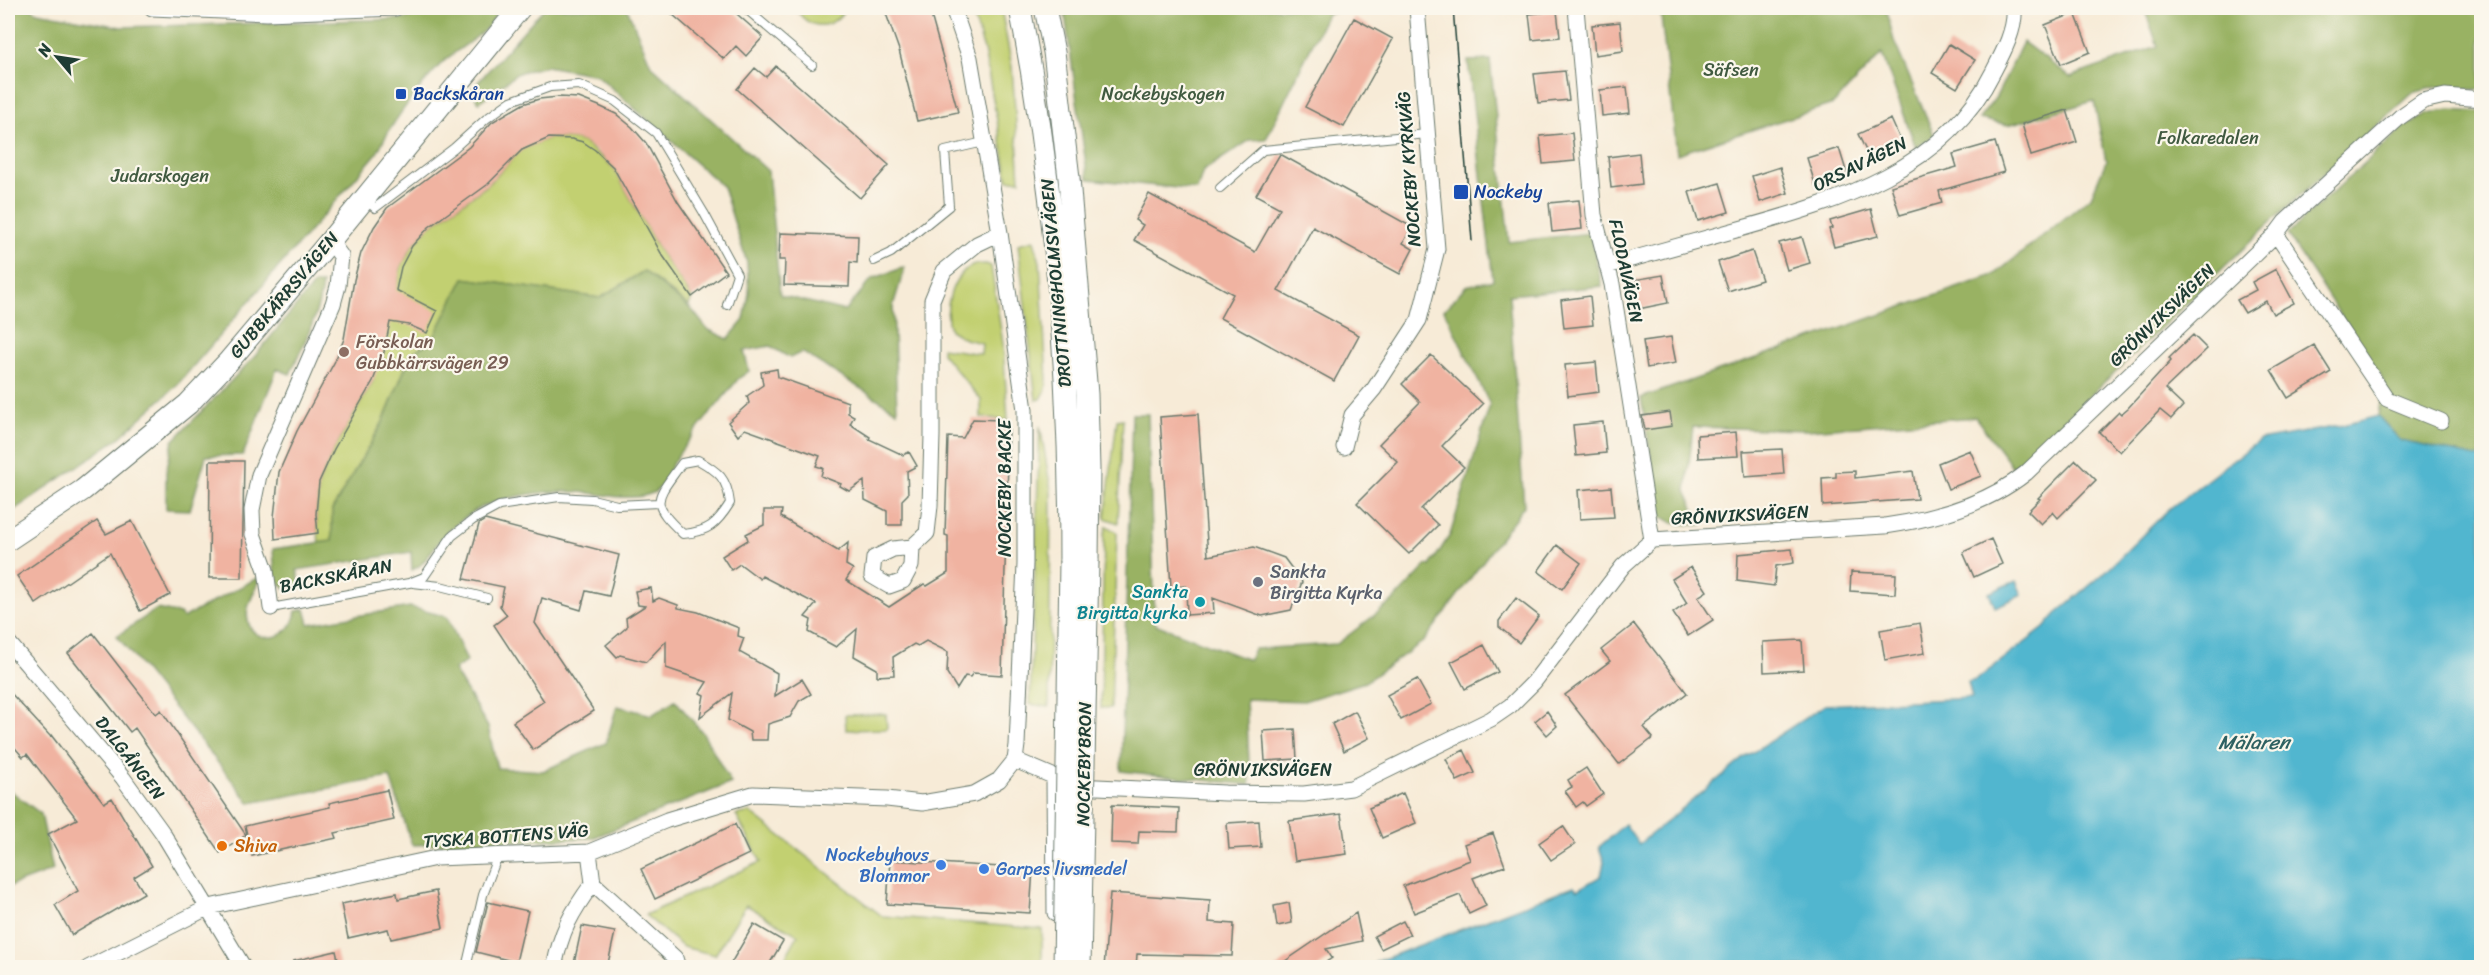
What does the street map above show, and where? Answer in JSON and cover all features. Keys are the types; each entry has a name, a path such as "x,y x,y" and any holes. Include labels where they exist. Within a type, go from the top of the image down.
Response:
{"main road":[{"name":"GUBBKÄRRSVÄGEN","path":"8,540 83,490 188,404 228,362 520,8"},
{"name":"DROTTNINGHOLMSVÄGEN","path":"1020,8 1034,82 1060,311 1070,469 1079,561"},
{"name":"DROTTNINGHOLMSVÄGEN","path":"1045,8 1054,52 1069,178 1087,394 1079,561"},
{"name":"NOCKEBYBRON","path":"1064,968 1079,561"},
{"name":"NOCKEBYBRON","path":"1079,561 1080,968"}],"street":[{"path":"152,8 267,13 396,8"},
{"name":"NOCKEBY BACKE","path":"953,8 970,58 1000,233 1025,410 1025,564 1016,753"},
{"name":"NOCKEBY KYRKVÄG","path":"1344,447 1352,415 1374,389 1419,320 1437,249 1417,8"},
{"name":"FLODAVÄGEN","path":"1576,8 1594,215 1612,284 1652,540"},
{"name":"ORSAVÄGEN","path":"1606,266 1813,209 1853,194 1887,177 1930,150 1966,115 1985,88 2005,50 2015,16 2014,8"},
{"name":"GRÖNVIKSVÄGEN","path":"1016,753 1054,778 1076,786 1304,794 1351,788 1491,719 1510,706 1534,682 1623,566 1652,540 1885,526 1916,522 1970,505 2008,487 2276,234 2285,222 2400,117 2423,100 2445,96 2481,99"},
{"path":"912,547 927,533 930,506 932,300 944,271 977,244 1000,233"},
{"path":"2276,234 2387,399 2441,421"},
{"name":"BACKSKÅRAN","path":"271,608 266,570 253,534 252,510 259,475 333,304 338,286 341,256 330,240"},
{"name":"DALGÅNGEN","path":"8,642 123,778 162,832 244,968"},
{"name":"TYSKA BOTTENS VÄG","path":"88,968 209,907 436,858 589,852 668,820 753,794 887,799 922,803 974,794 999,780 1016,753"},
{"path":"1054,778 1055,968"},
{"path":"589,852 593,883 675,958 678,968"},
{"path":"554,968 558,945 570,915 593,883"}],"lane":[{"path":"745,8 812,65"},
{"path":"364,198 375,208 511,101 550,87 579,85 615,101 656,133 737,274 727,304"},
{"path":"1220,188 1263,150 1427,134"},
{"path":"874,261 891,253 949,206 945,151 984,141"},
{"path":"698,460 716,470 728,486 730,503 720,520 701,533 683,534 669,521 658,503 669,481 682,463 698,460"},
{"name":"BACKSKÅRAN","path":"271,608 424,577 452,536 473,520 499,506 560,497 592,499 617,505 658,503"},
{"path":"408,582 440,586 487,598"},
{"path":"466,968 483,895 498,855"}],"green space":[{"name":"Judarskogen","path":"8,8 31,8 37,12 121,27 404,19 442,8 498,8 489,26 446,59 421,86 397,118 377,153 177,385 119,438 8,514"},
{"path":"544,8 627,8 651,65 768,171 780,295 845,311 872,279 905,267 893,306 897,411 802,352 790,358 770,346 744,351 749,371 738,379 695,433 678,455 661,486 654,492 632,497 553,492 504,499 482,507 454,526 423,562 412,570 411,552 297,570 301,587 286,589 275,579 273,549 332,541 332,510 383,422 411,354 433,339 464,278 600,298 644,271 693,311 707,329 728,339 744,320 749,293 747,263 723,187 597,75 546,66 518,73 479,102 471,90"},
{"path":"796,8 845,8 834,21 820,25 807,21"},
{"path":"971,8 1001,8 1012,67 1020,180 1008,180 984,50"},
{"name":"Nockebyskogen","path":"1064,8 1352,8 1327,14 1266,139 1250,140 1203,171 1197,190 1088,179"},
{"name":"Säfsen","path":"1660,8 1886,8 1894,41 1934,135 1916,148 1882,54 1833,104 1677,154"},
{"name":"Folkaredalen","path":"2144,8 2481,8 2481,90 2435,87 2413,93 2271,222 2014,469 1975,417 1807,430 1693,427 1686,491 1702,526 1673,523 1661,516 1641,398 1994,275 2091,197 2106,161 2094,101 2008,125 1979,119 1996,97 2023,42 2070,77 2158,46"},
{"path":"1490,60 1509,242 1590,233 1602,286 1509,295 1524,506 1424,641 1365,682 1304,701 1246,699 1250,785 1121,771 1132,414 1148,414 1155,624 1249,660 1254,649 1337,644 1393,601 1427,565 1430,566 1450,535 1490,405 1444,310 1466,286 1493,280 1468,61"},
{"path":"2450,110 2481,112 2481,458 2401,441 2378,416 2383,380 2287,234 2403,128 2428,113"},
{"path":"549,138 583,142 613,167 661,253 692,297 689,306 644,271 600,298 464,278 433,339 411,354 383,422 332,510 332,541 319,543 316,514 319,482 334,449 373,381 401,267 412,246 429,227 488,185 522,149"},
{"path":"1034,240 1040,262 1047,380 1046,390 1041,399 1036,400 1018,244"},
{"path":"986,264 991,266 1003,344 1008,420 981,417 981,400 942,353 942,348 981,354 982,343 965,339 950,330 948,303 959,277 972,266"},
{"path":"314,284 322,284 318,307 310,330 290,374 277,369 243,455 206,456 190,510 166,509 166,472 173,441 255,356"},
{"path":"1123,419 1118,523 1105,518 1117,420"},
{"path":"1040,426 1051,490 1049,707 1030,704"},
{"path":"1107,526 1117,533 1111,708 1101,708 1104,534"},
{"path":"259,577 247,615 251,629 264,637 272,637 288,629 296,611 305,609 309,624 410,607 447,617 467,661 454,670 488,727 497,768 543,771 606,743 617,706 652,715 675,700 703,733 731,783 592,838 412,845 390,777 250,803 117,636 157,609 180,614 183,618"},
{"path":"886,714 887,729 846,730 845,715"},
{"path":"8,789 41,814 53,870 8,887"},
{"path":"750,812 882,916 1042,929 1042,967 780,967 798,935 746,905 715,955 683,947 645,915 761,862 736,815"}],"water":[{"name":"Mälaren","path":"2378,416 2401,441 2481,458 2481,967 1371,967 1376,962 1574,886 1577,890 1601,876 1604,862 1599,847 1625,824 1639,844 1744,758 1825,705 1972,698 1968,682 1976,680 2044,628 2056,614 2102,575 2169,509 2260,440 2339,426"},
{"path":"2016,581 2022,595 1995,607 1989,593"}],"building":[{"path":"665,8 730,8 763,37 746,56 736,46 724,59"},
{"path":"884,8 929,8 958,112 917,121 899,50"},
{"path":"1557,11 1560,37 1532,40 1529,14"},
{"path":"2075,13 2090,52 2061,64 2045,25"},
{"path":"1354,18 1393,39 1344,127 1305,107"},
{"path":"1620,22 1623,51 1595,55 1592,25"},
{"path":"1949,44 1975,60 1957,88 1932,73"},
{"path":"776,66 889,165 860,198 737,89 755,68 766,77"},
{"path":"1565,71 1569,100 1538,103 1534,74"},
{"path":"1627,87 1630,113 1602,116 1600,90"},
{"path":"579,98 599,106 616,114 632,127 646,143 678,202 726,272 692,297 661,253 613,167 595,150 583,142 572,139 549,138 522,150 487,185 429,227 412,246 401,267 396,290 437,311 427,333 409,325 390,322 384,352 373,381 334,449 319,482 316,514 318,533 275,539 274,517 279,472 297,431 335,361 344,339 361,253 374,227 387,208 469,147 492,122 523,104 539,99"},
{"path":"2067,110 2077,142 2031,156 2022,124"},
{"path":"1891,119 1903,146 1871,161 1858,134"},
{"path":"1572,133 1575,161 1543,164 1540,136"},
{"path":"1995,142 2004,172 1939,191 1942,203 1900,215 1891,186 1957,167 1953,154"},
{"path":"1839,148 1848,177 1816,187 1807,158"},
{"path":"1639,153 1642,184 1611,188 1608,157"},
{"path":"1280,154 1412,227 1403,243 1413,249 1400,274 1313,227 1278,291 1359,335 1334,381 1220,318 1233,294 1134,240 1143,225 1135,220 1149,194 1255,252 1280,208 1256,195"},
{"path":"1780,167 1788,193 1760,202 1752,176"},
{"path":"1720,183 1729,212 1698,221 1689,192"},
{"path":"1579,200 1582,229 1552,232 1549,203"},
{"path":"1871,209 1878,236 1834,247 1829,229 1832,228 1830,221"},
{"path":"780,233 858,236 857,263 850,262 849,287 784,285 785,260 779,260"},
{"path":"1802,237 1810,263 1787,270 1779,243"},
{"path":"1752,251 1762,280 1728,291 1718,262"},
{"path":"2276,269 2294,303 2273,314 2266,301 2245,313 2237,300 2256,290 2252,282"},
{"path":"1663,275 1668,303 1638,309 1633,280"},
{"path":"1590,296 1593,325 1564,328 1561,300"},
{"path":"2193,335 2207,349 2165,389 2183,406 2171,419 2160,410 2120,452 2099,432 2119,412 2121,414 2128,408 2171,361 2169,358"},
{"path":"1671,337 1676,363 1647,368 1643,341"},
{"path":"2314,345 2331,372 2288,398 2271,370"},
{"path":"1431,355 1483,404 1442,446 1464,467 1421,509 1438,525 1409,554 1357,503 1398,462 1379,444 1420,402 1402,384"},
{"path":"1596,362 1599,392 1568,396 1565,365"},
{"path":"777,369 778,377 848,402 848,413 854,416 850,424 870,437 869,439 903,455 909,452 917,466 907,471 908,494 902,500 902,525 887,525 887,511 865,500 864,481 849,491 840,486 841,484 821,476 823,468 816,466 820,456 745,429 738,436 728,422 749,403 747,396 763,385 761,372"},
{"path":"1670,412 1672,426 1645,430 1642,416"},
{"path":"1198,414 1208,556 1254,547 1284,558 1302,582 1291,610 1262,616 1213,598 1214,613 1187,615 1186,586 1171,587 1160,417"},
{"path":"973,419 1001,420 1009,426 1002,675 973,673 970,677 965,676 957,689 947,673 948,652 926,641 918,646 914,644 893,657 894,675 877,676 877,669 854,656 857,629 836,647 809,632 811,620 805,617 816,604 762,576 760,579 740,564 731,570 722,556 748,540 746,534 764,525 764,510 782,510 781,517 838,551 848,543 846,565 853,569 846,580 889,607 924,584 927,586 948,573 948,536 945,535 948,437 963,438"},
{"path":"1603,422 1606,453 1576,456 1573,425"},
{"path":"1736,432 1738,456 1698,458 1697,435"},
{"path":"1782,449 1784,474 1745,477 1743,451"},
{"path":"1970,450 1981,476 1948,489 1938,463"},
{"path":"2076,460 2096,480 2058,518 2053,512 2041,524 2028,511"},
{"path":"210,461 244,461 242,578 209,578"},
{"path":"1855,471 1855,478 1913,471 1917,499 1823,506 1822,478 1836,477 1836,472"},
{"path":"1611,487 1614,517 1580,519 1578,490"},
{"path":"485,520 619,555 609,596 586,591 581,610 542,598 535,623 594,711 533,750 513,722 544,701 494,625 507,615 500,606 504,587 464,579 479,524"},
{"path":"97,521 106,534 132,521 170,595 140,611 110,553 36,604 17,576"},
{"path":"1991,539 2002,564 1974,577 1963,552"},
{"path":"1557,545 1581,563 1562,589 1538,571"},
{"path":"1792,549 1794,563 1776,566 1774,586 1737,581 1738,554"},
{"path":"1691,567 1707,591 1698,597 1713,620 1688,636 1673,613 1687,603 1672,579"},
{"path":"1851,572 1896,574 1895,594 1850,591"},
{"path":"651,588 653,601 659,598 678,605 678,608 698,612 739,628 738,636 744,638 739,652 777,673 775,696 802,679 811,694 799,701 790,717 768,724 767,740 751,740 750,732 728,720 732,693 700,717 704,695 700,693 707,682 666,668 666,641 646,662 620,655 617,657 606,645 627,627 626,618 645,606 638,605 635,591"},
{"path":"1516,598 1539,616 1519,643 1499,627 1499,621"},
{"path":"1920,623 1925,653 1885,660 1880,630"},
{"path":"1634,624 1687,693 1644,727 1653,738 1619,764 1565,695 1610,661 1601,650"},
{"path":"93,633 156,714 161,710 246,835 220,853 135,728 130,732 68,653"},
{"path":"1802,640 1804,670 1764,672 1763,642"},
{"path":"1484,645 1498,672 1465,689 1451,662"},
{"path":"1417,679 1431,704 1401,720 1387,695"},
{"path":"8,690 51,735 104,803 112,798 152,866 134,877 144,893 72,935 55,905 78,891 48,834 77,819 27,754 23,757 8,740"},
{"path":"1355,711 1369,738 1344,751 1332,724"},
{"path":"1547,711 1557,726 1547,735 1535,721"},
{"path":"1295,729 1297,759 1265,761 1263,731"},
{"path":"1464,750 1475,773 1457,781 1446,759"},
{"path":"1586,768 1603,794 1586,806 1583,802 1576,807 1565,791 1572,787 1568,780"},
{"path":"387,790 394,820 335,833 337,838 252,856 245,826 330,807 329,803"},
{"path":"1403,793 1416,823 1382,838 1369,808"},
{"path":"1112,805 1179,808 1178,832 1139,831 1138,844 1111,843"},
{"path":"1341,814 1347,854 1295,861 1289,821"},
{"path":"1259,821 1261,847 1229,849 1227,823"},
{"path":"735,824 749,854 655,899 641,869"},
{"path":"1563,826 1575,844 1551,860 1539,843"},
{"path":"1493,833 1505,866 1473,878 1486,906 1469,914 1460,895 1414,913 1403,886 1470,860 1464,844"},
{"path":"890,860 1033,869 1030,913 887,904"},
{"path":"436,891 443,928 391,939 388,929 348,938 341,904 397,893 398,899"},
{"path":"1110,893 1210,900 1209,922 1234,924 1232,956 1137,954 1136,968 1104,968"},
{"path":"488,902 528,911 516,962 476,952"},
{"path":"1289,903 1292,923 1277,926 1274,906"},
{"path":"1356,913 1362,941 1326,949 1332,958 1317,968 1275,968"},
{"path":"1403,921 1410,935 1381,949 1374,936"},
{"path":"754,924 783,941 767,968 728,968"},
{"path":"582,926 615,932 607,968 573,968"},
{"path":"336,951 340,968 293,968 293,961"}],"tram line":[{"path":"1453,8 1472,241"}],"place":[{"name":"Backskåran","path":"401,94"},
{"name":"Nockeby","path":"1461,192"},
{"name":"Förskolan Gubbkärrsvägen 29","path":"344,352"},
{"name":"Sankta Birgitta Kyrka","path":"1258,582"},
{"name":"Sankta Birgitta kyrka","path":"1200,602"},
{"name":"Shiva","path":"222,846"},
{"name":"Nockebyhovs Blommor","path":"941,865"},
{"name":"Garpes livsmedel","path":"984,869"}]}
